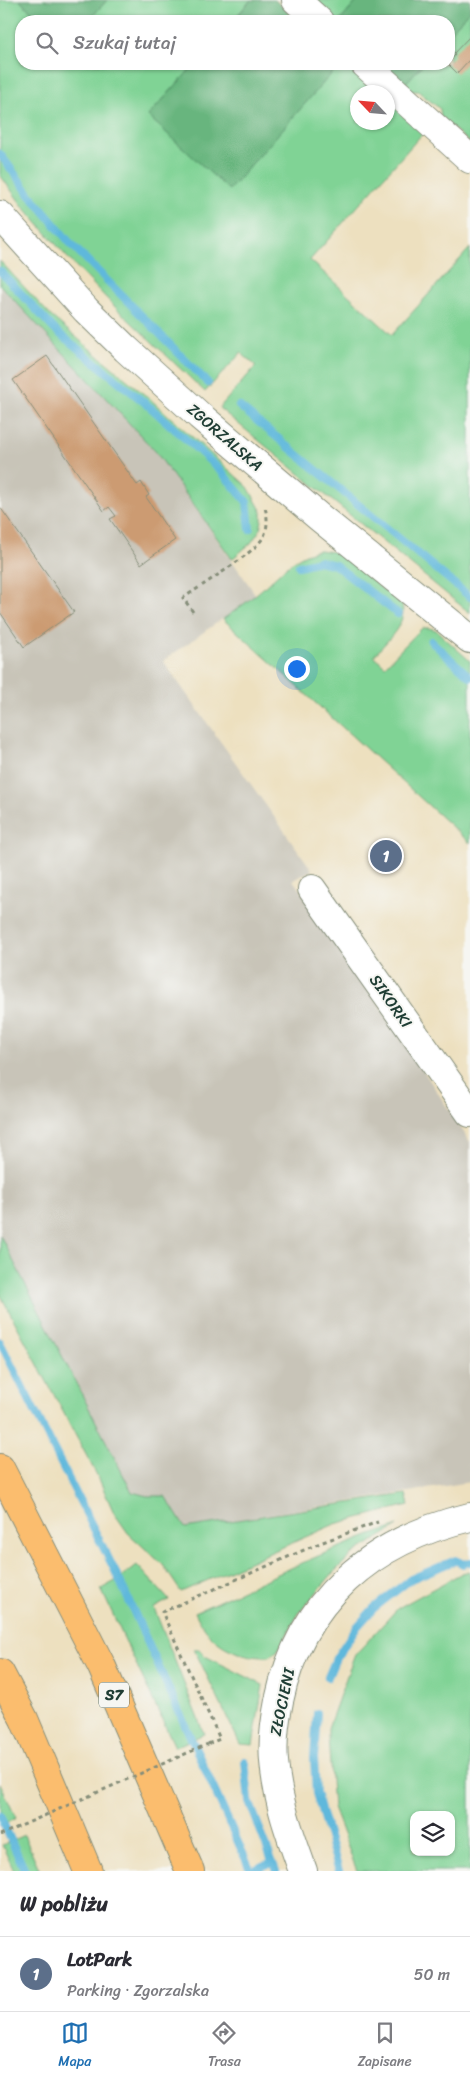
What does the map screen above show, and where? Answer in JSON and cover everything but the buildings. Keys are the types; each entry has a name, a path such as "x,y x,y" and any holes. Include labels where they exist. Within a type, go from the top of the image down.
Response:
{"highway":[{"name":"S7","path":"0,1468 102,1667 190,1871"},
{"path":"0,1673 24,1719 88,1871"}],"street":[{"path":"296,0 312,15"},
{"path":"372,70 470,159"},
{"name":"ZGORZALSKA","path":"0,215 86,310 200,416 319,517 470,639"},
{"name":"SIKORKI","path":"312,889 470,1112"},
{"name":"ZŁOCIENI","path":"304,1871 277,1792 274,1767 275,1722 283,1684 291,1659 313,1617 344,1580 371,1559 424,1530 470,1517"}],"path":[{"path":"193,612 183,598 255,548 262,538 267,524 263,501"},
{"path":"0,1835 220,1739 162,1612 320,1543 379,1522"}],"shaded area":[{"path":"0,285 156,452 256,595 163,661 312,870 293,880 392,1023 470,1142 470,1482 185,1528 165,1496 147,1496 132,1492 0,1235"}],"green space":[{"path":"0,0 19,0 35,15 15,15 15,70 190,70 148,116 229,189 335,70 353,70 370,85 350,85 350,130 395,130 395,107 423,133 310,260 392,335 470,248 470,613 219,408 256,366 241,353 205,392 113,305 67,257 22,205 0,175"},
{"path":"19,0 107,0 93,15 35,15"},
{"path":"107,0 251,0 237,15 93,15"},
{"path":"251,0 275,0 291,15 238,15"},
{"path":"309,0 358,0 345,15 326,15"},
{"path":"358,0 470,0 470,10 455,27 455,15 345,15"},
{"path":"470,10 470,143 441,118 440,109 418,91 411,91 404,85 418,70 455,70 455,27"},
{"path":"190,70 335,70 229,190 148,116"},
{"path":"388,70 418,70 404,85"},
{"path":"0,261 52,317 150,399 248,487 262,512 260,530 251,543 232,559 156,452 0,285"},
{"path":"319,550 333,552 344,557 402,605 402,619 399,626 374,656 385,666 422,628 436,630 470,661 470,843 223,619 251,598 292,562"},
{"path":"0,1235 132,1492 147,1496 165,1496 185,1528 406,1494 409,1505 335,1524 181,1592 163,1565 128,1533 114,1513 99,1479 0,1294"},
{"path":"398,1526 354,1553 334,1572 299,1613 278,1650 270,1657 246,1655 225,1647 208,1633 195,1612 346,1544"},
{"path":"137,1565 169,1600 154,1608 204,1734 175,1747 101,1589 119,1579"},
{"path":"470,1571 470,1871 357,1871 333,1808 328,1728 354,1656 398,1608 462,1573"},
{"path":"194,1649 199,1649 205,1656 263,1685 253,1745 240,1744"},
{"path":"0,1783 16,1818 0,1826"},
{"path":"24,1835 40,1871 14,1871 2,1845"}],"waterway":[{"path":"0,154 31,196 71,244 208,383"},
{"path":"0,271 55,330 150,407 219,469 247,502 250,529"},
{"path":"239,406 470,597"},
{"path":"299,566 319,561 335,565 398,614"},
{"path":"431,641 470,677"},
{"path":"0,1342 119,1579 251,1871"},
{"path":"328,1677 336,1658 356,1628 374,1608 411,1579 456,1560 463,1564 470,1562"},
{"path":"317,1713 314,1758 316,1793 339,1871"},
{"path":"245,1761 249,1801 276,1871"},
{"path":"0,1816 25,1871"},
{"path":"252,1871 272,1862"}],"place":[{"name":"LotPark","path":"386,856"}]}
